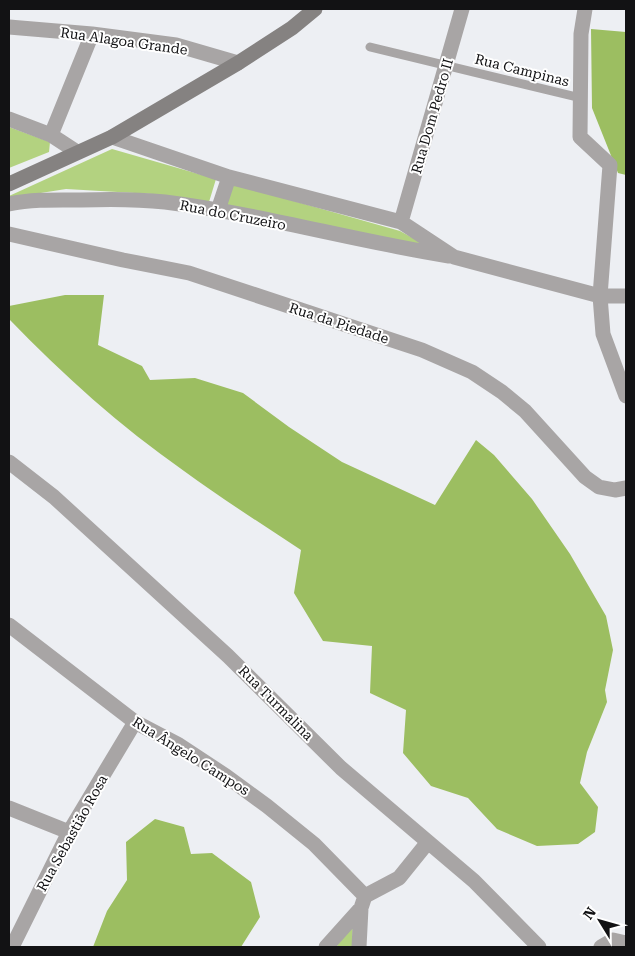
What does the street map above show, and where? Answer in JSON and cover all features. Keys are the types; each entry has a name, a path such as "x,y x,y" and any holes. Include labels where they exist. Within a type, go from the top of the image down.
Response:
{"main road":[{"path":"9,184 112,137 238,63 292,28 315,9"}],"street":[{"name":"Rua Dom Pedro II","path":"401,222 462,9"},
{"path":"584,9 581,34 580,137 610,165 600,296 603,334 626,396"},
{"name":"Rua Alagoa Grande","path":"9,27 92,34 176,45 238,63"},
{"path":"51,135 92,34"},
{"path":"9,119 51,135 77,152"},
{"name":"Rua do Cruzeiro","path":"112,137 230,177 401,222 454,257"},
{"path":"218,210 230,177"},
{"name":"Rua do Cruzeiro","path":"9,204 27,200 122,199 163,202 218,210 410,250 454,257 600,296 626,296"},
{"name":"Rua da Piedade","path":"9,234 189,273 422,350 472,372 502,392 525,411 585,477 599,487 615,490 626,488"},
{"name":"Rua Turmalina","path":"9,462 68,510 228,656 341,768 474,880 539,947"},
{"name":"Rua Ângelo Campos","path":"9,625 135,722 179,745 260,801 314,844 363,902"},
{"name":"Rua Sebastião Rosa","path":"12,947 69,832 135,722"},
{"path":"9,808 69,832"},
{"path":"326,947 363,902 399,878 428,842"},
{"path":"359,947 363,902"},
{"path":"601,947 613,940 626,942"}],"lane":[{"name":"Rua Campinas","path":"370,47 581,98"}],"green space":[{"path":"591,29 626,32 626,175 618,173 592,108"},
{"path":"9,127 50,142 49,152 9,168"},
{"path":"112,149 216,179 209,202 152,194 66,189 9,198 9,196"},
{"path":"234,184 400,231 431,248 226,205"},
{"path":"65,295 104,295 98,345 142,366 150,380 195,378 243,393 289,427 342,462 435,505 476,440 494,455 532,499 570,554 606,616 613,650 605,690 607,702 587,752 580,783 598,807 595,832 578,844 537,846 497,829 468,798 431,786 403,753 406,710 370,693 372,646 323,641 294,593 301,550 213,492 137,436 71,380 9,319 9,306"},
{"path":"155,819 184,827 191,854 212,853 251,882 260,917 241,947 93,947 107,911 127,880 126,842"},
{"path":"353,925 352,947 336,947"}]}
